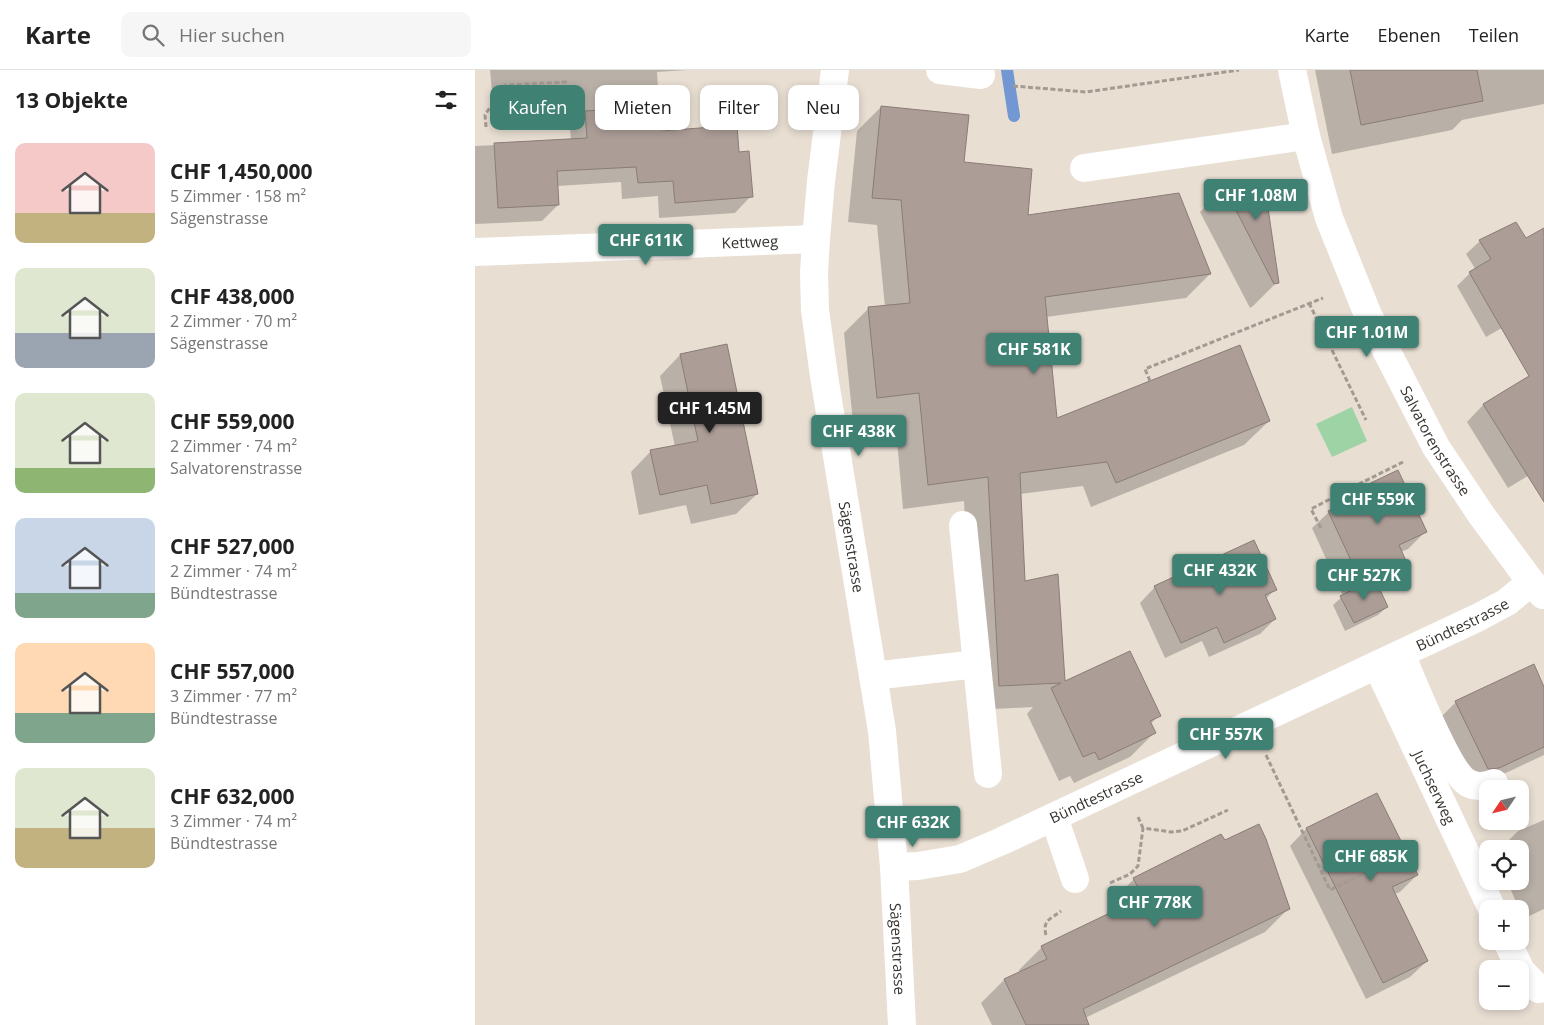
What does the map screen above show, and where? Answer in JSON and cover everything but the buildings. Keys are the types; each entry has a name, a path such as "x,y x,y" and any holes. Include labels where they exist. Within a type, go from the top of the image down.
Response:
{"street":[{"name":"Sägenstrasse","path":"835,70 821,181 816,239 814,273 815,310 882,731 894,867 902,1025"},
{"path":"940,70 981,75"},
{"name":"Salvatorenstrasse","path":"1292,70 1306,136 1329,218 1368,315 1436,447 1482,516 1537,589"},
{"path":"1084,168 1306,136"},
{"name":"Kettweg","path":"475,252 816,239"},
{"path":"963,525 987,774"},
{"name":"Bündtestrasse","path":"894,867 918,866 960,859 1002,842 1537,589"},
{"path":"1389,659 1447,757 1467,783 1479,787"},
{"name":"Juchserweg","path":"1389,659 1488,900"},
{"path":"873,676 977,664"},
{"path":"1054,817 1075,880"},
{"path":"1511,950 1521,971 1539,989 1544,988"}],"path":[{"path":"1017,87 1086,92 1239,70"},
{"path":"486,127 485,115 505,85 568,82"},
{"path":"1150,381 1145,369 1356,286"},
{"path":"1309,303 1366,420"},
{"path":"1321,528 1311,509 1407,460"},
{"path":"1265,754 1330,890 1368,872"},
{"path":"1143,828 1171,832 1182,831 1227,810"},
{"path":"1104,886 1130,874 1138,866 1143,828 1137,813"},
{"path":"1046,935 1044,927 1047,921 1064,909"}],"green space":[{"path":"1352,407 1367,441 1332,457 1316,424"}],"waterway":[{"path":"1007,70 1014,116"}]}
